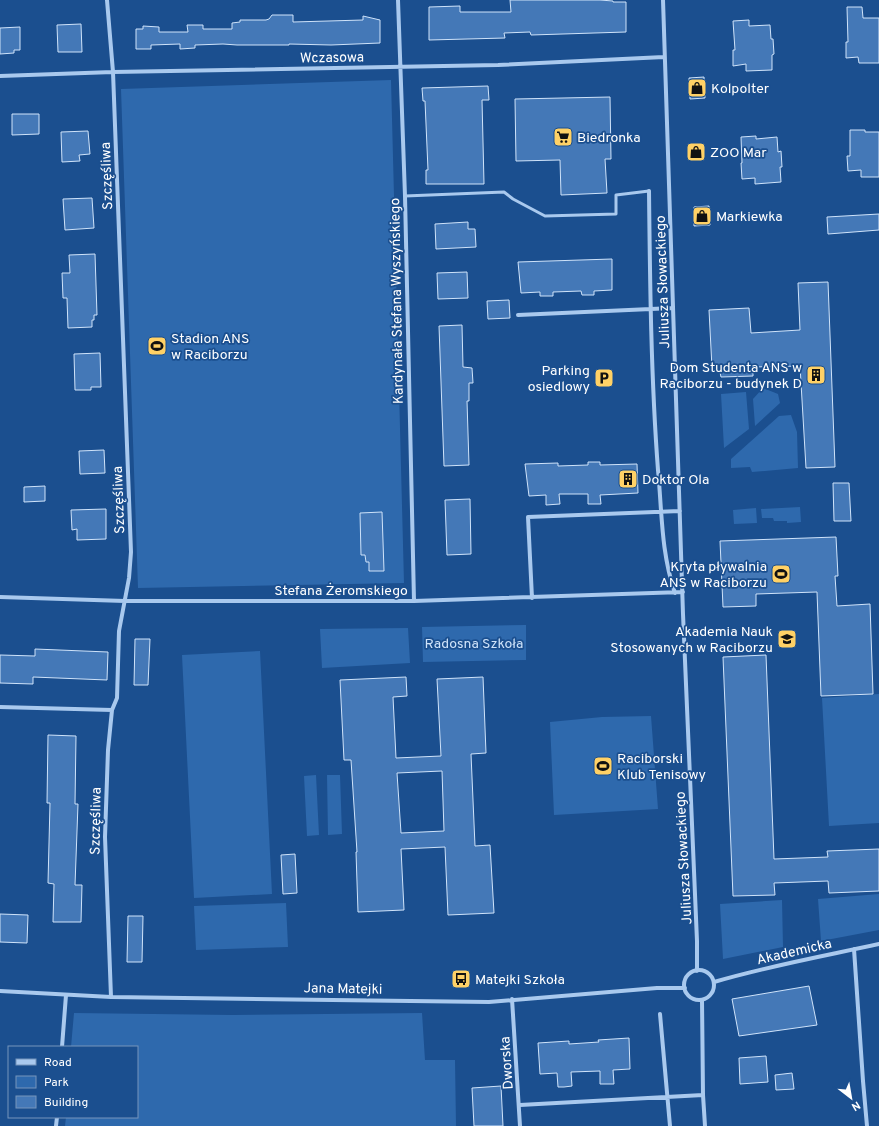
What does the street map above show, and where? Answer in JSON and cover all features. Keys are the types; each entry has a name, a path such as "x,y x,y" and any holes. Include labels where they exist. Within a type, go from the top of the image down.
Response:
{"street":[{"name":"Szczęśliwa","path":"107,0 113,72 131,552 129,578 119,631 117,698 112,710 108,750 104,837 111,997"},
{"name":"Kardynała Stefana Wyszyńskiego","path":"398,0 405,196 414,601"},
{"name":"Juliusza Słowackiego","path":"663,0 697,971"},
{"name":"Wczasowa","path":"0,76 113,72 498,65 664,57"},
{"path":"649,191 651,309 657,451 664,554 675,593"},
{"path":"518,315 673,308"},
{"path":"532,598 528,517 680,511"},
{"name":"Stefana Żeromskiego","path":"0,597 125,601 414,601 683,592"},
{"path":"0,707 112,710"},
{"name":"Akademicka","path":"714,982 803,960 879,944"},
{"path":"854,949 867,1126"},
{"path":"702,971 708,973 714,982 712,993 702,1000 691,997 686,992 685,983 691,973 702,971"},
{"name":"Jana Matejki","path":"0,991 111,997 489,1002 657,988 685,988"},
{"path":"62,1046 66,995"},
{"name":"Dworska","path":"512,999 520,1105 520,1126"},
{"path":"702,1000 703,1094 705,1126"},
{"path":"660,1014 670,1126"},
{"path":"520,1105 703,1094"}],"lane":[{"path":"405,196 504,192 513,199 545,216 616,214 616,195 649,191"}],"green space":[{"name":"Stadion ANS w Raciborzu","path":"391,80 404,583 138,588 121,89"},
{"path":"763,388 778,394 780,403 755,426 753,399"},
{"path":"746,392 749,429 724,448 721,394"},
{"path":"791,415 797,432 798,468 752,472 750,467 731,468 731,459 779,416"},
{"path":"800,507 801,522 787,523 787,521 774,521 773,518 762,518 761,509"},
{"path":"756,508 757,523 734,524 733,510"},
{"name":"Radosna Szkoła","path":"526,625 526,660 423,662 422,627"},
{"path":"408,628 410,663 322,668 320,629"},
{"path":"260,651 272,894 194,898 182,655"},
{"path":"879,694 879,823 829,826 822,698"},
{"name":"Raciborski Klub Tenisowy","path":"651,716 658,809 554,815 550,722 602,717"},
{"path":"316,775 319,835 307,836 304,776"},
{"path":"327,775 340,775 342,834 328,835"},
{"path":"879,894 879,930 821,941 818,899"},
{"path":"782,900 783,947 723,959 720,904"},
{"path":"286,903 288,947 196,950 194,906"},
{"path":"74,1013 232,1015 422,1013 425,1060 455,1060 456,1126 65,1126 66,1118 138,1118 138,1046 71,1046"}],"building":[{"path":"510,0 600,0 626,2 626,32 531,35 530,32 504,33 505,38 429,40 429,7 460,6 460,12 511,12"},
{"path":"847,7 862,7 863,18 879,18 879,63 859,63 858,57 846,58 846,42 848,42"},
{"path":"272,15 293,15 293,22 363,20 363,16 380,20 380,43 331,45 223,44 195,45 195,48 180,49 180,44 151,45 151,49 136,49 136,29 143,29 143,26 159,27 159,32 188,32 187,25 203,25 203,29 232,29 232,23 240,22 240,20 266,20"},
{"path":"749,20 749,26 770,25 774,54 772,55 772,70 746,71 746,64 733,66 733,50 735,50 733,21"},
{"path":"81,24 82,52 58,52 57,25"},
{"path":"20,27 20,50 14,50 14,53 0,54 0,28"},
{"name":"Kolpolter","path":"704,77 705,98 690,99 689,78"},
{"path":"488,86 489,100 482,100 484,184 426,184 426,170 428,170 425,101 423,101 422,88"},
{"name":"Biedronka","path":"610,97 611,159 605,159 607,193 561,195 560,160 516,161 515,99"},
{"path":"12,114 39,114 39,134 12,135"},
{"path":"850,130 879,132 879,177 861,177 861,170 848,171 847,156 850,156"},
{"path":"88,131 90,154 79,155 80,161 62,162 61,132"},
{"path":"756,136 756,139 777,137 778,152 781,151 781,182 755,184 755,178 742,179 741,137"},
{"path":"92,198 94,228 65,230 63,199"},
{"name":"Markiewka","path":"709,206 710,225 694,226 694,207"},
{"path":"879,214 879,230 828,234 827,217"},
{"path":"468,222 468,229 475,229 476,247 436,249 435,224"},
{"path":"95,254 97,315 94,315 92,327 68,328 67,298 63,298 62,273 70,273 69,255"},
{"path":"612,259 612,290 594,291 594,295 582,295 581,291 553,292 553,296 540,296 540,292 521,293 518,262"},
{"path":"467,272 468,298 438,299 437,273"},
{"path":"828,282 835,467 806,468 800,366 753,367 753,376 721,377 719,368 712,368 709,310 749,308 751,333 800,330 798,283"},
{"path":"509,300 510,318 488,319 487,301"},
{"path":"462,325 463,367 472,368 473,383 469,383 469,401 467,401 469,465 444,466 439,326"},
{"path":"100,353 101,387 91,387 91,390 75,390 74,354"},
{"path":"104,450 105,473 80,474 79,451"},
{"path":"588,462 600,462 600,465 637,464 638,493 600,495 601,504 588,504 588,494 559,494 560,504 546,505 546,495 529,496 525,464 558,463 558,466 588,465"},
{"path":"833,483 849,483 851,521 834,521"},
{"path":"45,486 45,501 24,502 24,487"},
{"path":"470,499 471,554 447,555 445,500"},
{"path":"106,509 106,539 77,540 77,529 72,530 71,510"},
{"path":"382,512 384,571 369,571 369,562 366,562 365,555 361,555 360,513"},
{"path":"836,537 838,576 835,576 837,606 870,604 873,694 821,696 817,592 756,594 756,606 723,607 720,541"},
{"path":"135,639 150,639 148,685 134,685"},
{"path":"35,649 108,652 107,680 33,677 33,684 0,683 0,655 35,656"},
{"path":"766,655 774,859 828,857 827,851 879,849 879,891 829,893 828,881 774,883 775,895 733,896 723,657"},
{"path":"406,677 407,696 393,697 396,758 441,756 437,679 483,677 486,753 471,754 475,846 490,845 494,913 448,915 445,847 401,849 404,910 358,912 357,852 351,760 344,760 340,680","holes":["442,771 444,831 401,833 397,773"]},
{"path":"48,735 76,736 75,804 78,804 75,885 82,885 81,922 53,922 54,884 48,883 50,803 47,803"},
{"path":"295,854 297,893 283,894 281,855"},
{"path":"0,914 28,915 27,943 0,942"},
{"path":"128,916 143,916 142,962 127,962"},
{"path":"809,986 817,1025 739,1036 732,999"},
{"path":"629,1038 630,1069 613,1070 614,1084 600,1084 600,1071 571,1072 572,1086 564,1087 558,1087 557,1073 540,1074 538,1043 569,1041 569,1044"},
{"path":"766,1056 768,1082 740,1084 739,1058"},
{"path":"792,1073 794,1089 776,1090 775,1075"},
{"path":"501,1086 503,1126 474,1126 472,1088"}],"place":[{"name":"Kolpolter","path":"697,88"},
{"name":"Biedronka","path":"563,137"},
{"name":"ZOO Mar","path":"696,152"},
{"name":"Markiewka","path":"702,216"},
{"name":"Stadion ANS w Raciborzu","path":"157,346"},
{"name":"Dom Studenta ANS w Raciborzu - budynek D","path":"816,375"},
{"name":"Parking osiedlowy","path":"604,378"},
{"name":"Doktor Ola","path":"628,479"},
{"name":"Kryta pływalnia ANS w Raciborzu","path":"781,574"},
{"name":"Akademia Nauk Stosowanych w Raciborzu","path":"787,639"},
{"name":"Raciborski Klub Tenisowy","path":"603,766"},
{"name":"Matejki Szkoła","path":"461,979"}]}
